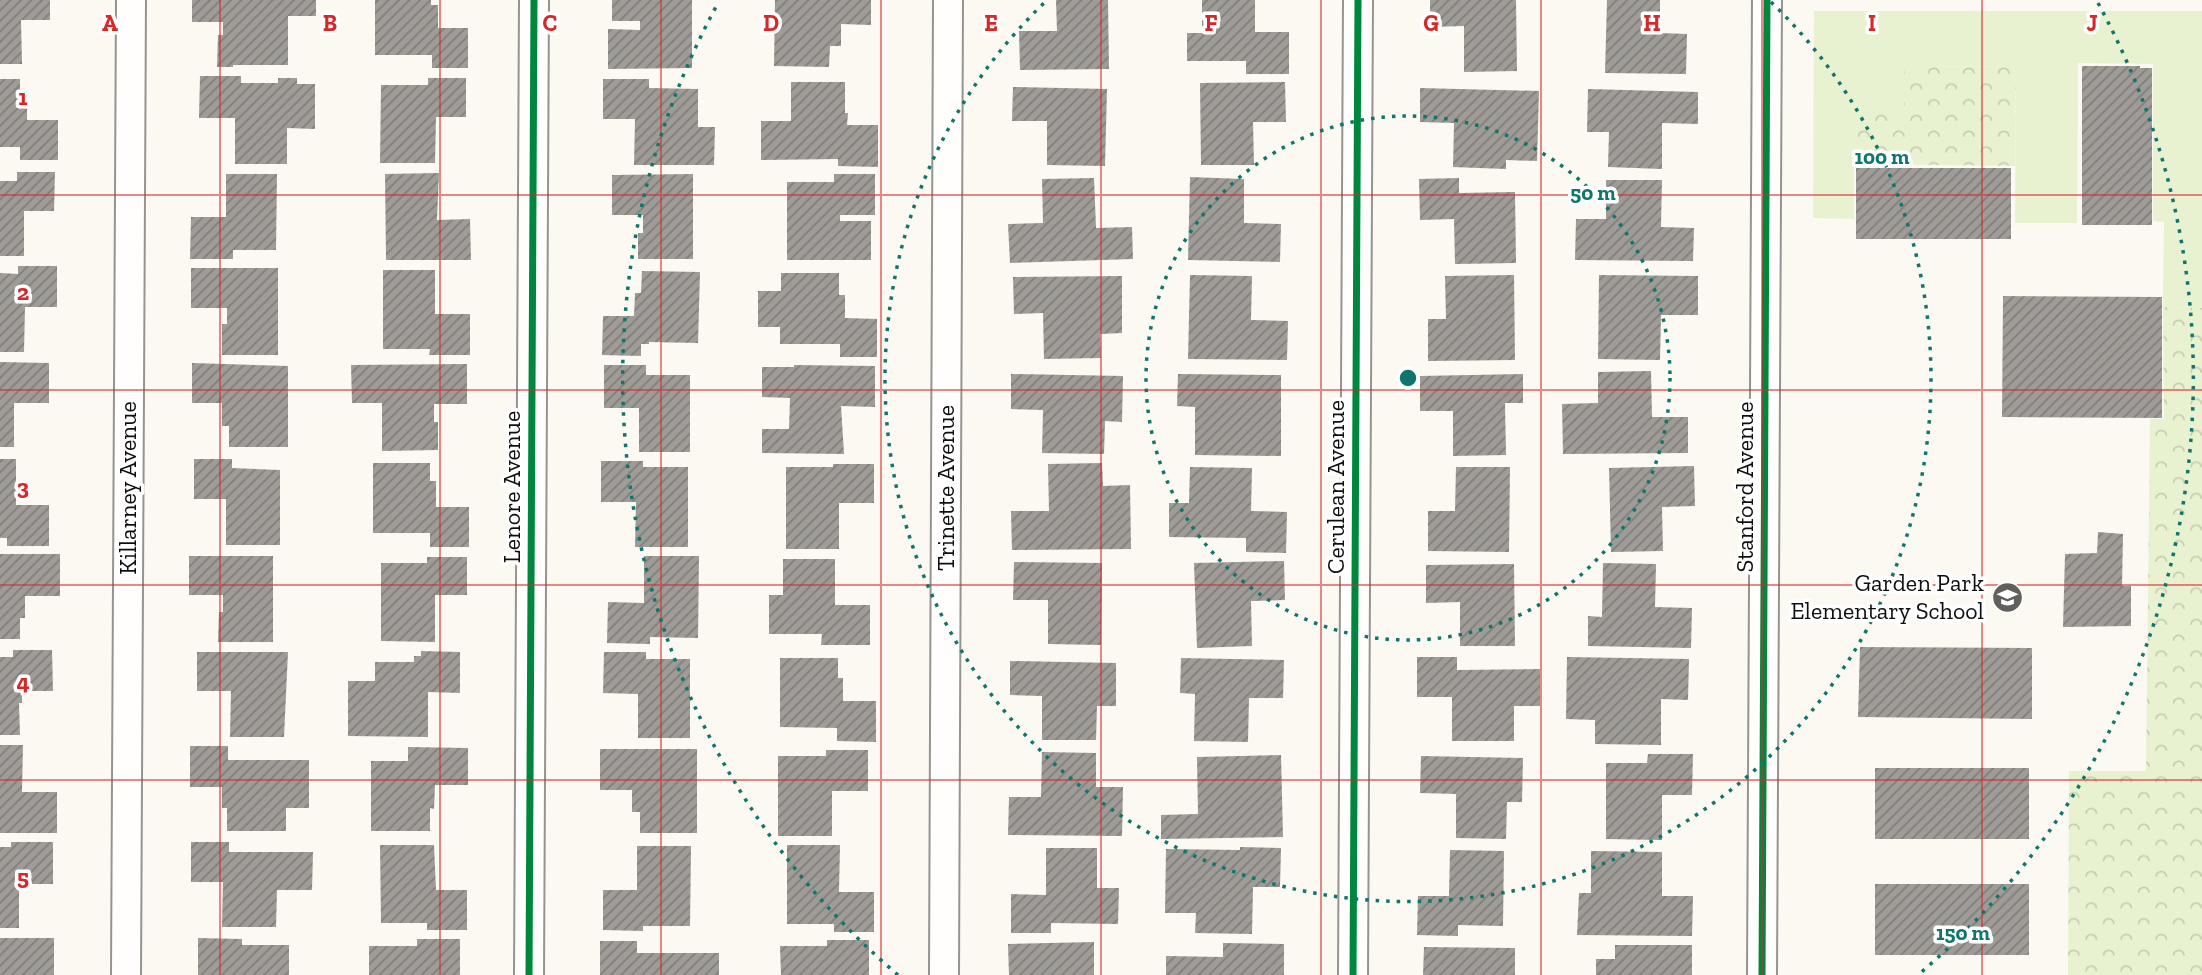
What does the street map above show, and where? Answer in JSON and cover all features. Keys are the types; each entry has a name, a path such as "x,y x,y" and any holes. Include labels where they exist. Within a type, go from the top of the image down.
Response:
{"street":[{"name":"Killarney Avenue","path":"126,975 131,0"},
{"name":"Lenore Avenue","path":"529,975 534,0"},
{"name":"Trinette Avenue","path":"944,975 948,0"},
{"name":"Cerulean Avenue","path":"1353,975 1358,0"},
{"name":"Stanford Avenue","path":"1762,975 1767,0"}],"green space":[{"path":"1814,11 2202,11 2202,308 2163,307 2164,222 2153,221 2153,64 2078,63 2077,223 2015,223 2016,67 1905,66 1904,111 1854,111 1854,219 1813,218"},
{"path":"1904,66 2016,67 2015,166 1854,164 1854,110 1904,111"},
{"path":"2163,307 2202,308 2202,975 2068,975 2069,771 2146,771 2150,419 2164,419"}],"building":[{"path":"0,0 50,0 50,20 21,20 22,64 0,64"},
{"path":"192,0 316,0 316,16 288,16 288,65 217,67 218,35 223,35 223,22 192,22"},
{"path":"375,0 431,0 431,5 438,5 438,28 468,28 468,68 432,68 432,55 375,55"},
{"path":"612,0 692,0 692,68 608,69 608,29 640,30 640,21 612,21"},
{"path":"775,0 871,0 871,25 841,24 841,46 830,46 829,67 774,66"},
{"path":"1056,0 1108,0 1109,69 1020,70 1019,31 1057,31"},
{"path":"1202,0 1255,0 1255,32 1289,32 1289,74 1246,74 1246,61 1187,61 1187,33 1202,33"},
{"path":"1430,0 1516,0 1517,71 1464,72 1464,26 1430,27"},
{"path":"1607,0 1660,0 1660,33 1687,34 1686,74 1605,73"},
{"path":"2082,66 2152,68 2152,225 2082,225"},
{"path":"200,76 241,76 241,83 278,83 278,78 297,78 297,84 315,84 315,129 287,128 287,164 235,164 235,118 199,118"},
{"path":"428,78 466,78 466,117 436,117 435,163 380,163 381,85 428,85"},
{"path":"0,79 20,79 20,99 27,99 27,120 58,120 58,160 20,160 20,147 0,147"},
{"path":"603,79 649,79 649,88 698,89 698,127 715,127 714,165 634,165 635,119 603,119"},
{"path":"791,82 845,82 847,125 878,125 878,167 838,166 838,159 761,160 761,121 791,121"},
{"path":"1285,82 1286,122 1253,122 1254,165 1201,165 1200,83"},
{"path":"1013,87 1107,89 1105,166 1047,165 1047,121 1012,121"},
{"path":"1420,88 1539,91 1537,161 1506,160 1506,169 1453,167 1454,123 1420,122"},
{"path":"1588,89 1698,92 1698,124 1662,123 1662,169 1608,167 1609,132 1587,132"},
{"path":"1856,168 2011,168 2011,239 1856,239"},
{"path":"17,172 55,172 54,211 24,211 24,256 0,256 0,181 17,181"},
{"path":"439,173 437,220 470,219 471,260 386,260 385,174"},
{"path":"226,174 277,174 276,250 233,250 233,259 190,259 191,217 226,217"},
{"path":"693,174 693,259 638,259 638,233 643,233 643,215 612,215 612,175"},
{"path":"834,174 875,174 875,215 840,215 840,221 871,221 871,260 787,260 787,182 834,182"},
{"path":"1190,177 1244,179 1244,223 1281,224 1280,262 1188,260"},
{"path":"1094,178 1096,228 1132,227 1133,259 1010,263 1008,224 1043,223 1042,179"},
{"path":"1459,178 1459,193 1515,192 1516,263 1455,264 1454,219 1420,220 1419,179"},
{"path":"1606,180 1662,180 1661,227 1694,228 1693,261 1575,260 1576,219 1606,219"},
{"path":"18,266 57,266 57,307 25,307 24,352 0,352 0,273 18,274"},
{"path":"191,268 278,268 278,355 222,355 222,324 227,324 227,308 191,308"},
{"path":"383,270 435,270 435,314 470,314 470,355 429,355 430,349 383,349"},
{"path":"642,271 700,272 698,343 649,342 641,344 641,356 602,355 603,316 634,316 635,293 641,293"},
{"path":"781,273 839,273 839,295 845,295 845,318 877,319 877,357 840,357 840,344 780,344 780,327 758,327 758,291 781,291"},
{"path":"1190,275 1252,276 1251,320 1288,321 1287,360 1188,359"},
{"path":"1514,275 1515,360 1428,361 1428,319 1446,319 1445,276"},
{"path":"1599,275 1698,276 1698,315 1661,315 1660,360 1598,359"},
{"path":"1122,276 1122,333 1100,334 1101,358 1044,359 1043,313 1014,314 1013,277"},
{"path":"2003,296 2162,297 2162,418 2002,417"},
{"path":"0,362 49,363 49,403 14,403 14,447 0,447"},
{"path":"192,363 288,366 288,447 229,447 229,426 222,426 222,403 192,403"},
{"path":"467,364 467,404 434,404 434,422 438,422 438,450 382,451 382,403 352,403 351,365"},
{"path":"604,365 646,365 646,375 690,375 690,452 639,452 639,408 604,408"},
{"path":"875,366 875,407 841,406 844,454 762,453 762,429 789,429 790,398 762,397 762,367"},
{"path":"1651,371 1652,417 1688,417 1688,453 1563,454 1562,404 1598,403 1598,372"},
{"path":"1011,374 1123,376 1122,422 1105,421 1104,454 1042,453 1043,410 1011,409"},
{"path":"1178,374 1281,375 1281,456 1195,455 1195,407 1177,406"},
{"path":"1523,374 1523,403 1505,403 1506,455 1453,456 1453,411 1420,411 1420,376"},
{"path":"0,459 16,459 16,505 49,505 49,546 7,546 7,538 0,538"},
{"path":"194,459 232,459 232,468 280,470 280,545 226,545 226,499 194,499"},
{"path":"601,461 643,461 643,467 688,467 688,547 635,547 636,502 601,502"},
{"path":"373,463 430,463 430,481 436,481 436,507 469,507 469,547 430,547 430,533 373,533"},
{"path":"1102,463 1103,486 1130,485 1131,549 1012,550 1011,511 1049,511 1048,464"},
{"path":"833,464 874,464 874,503 839,503 839,549 786,549 786,467 833,467"},
{"path":"1694,466 1695,506 1662,507 1663,551 1611,552 1609,468"},
{"path":"1190,467 1252,468 1251,511 1287,512 1286,553 1246,552 1246,538 1169,537 1169,503 1189,503"},
{"path":"1456,467 1510,467 1509,552 1428,551 1428,511 1455,511"},
{"path":"2098,532 2123,534 2122,586 2131,586 2131,626 2063,627 2065,554 2097,553"},
{"path":"0,554 60,554 60,596 25,596 25,618 20,618 20,639 0,639"},
{"path":"189,556 273,556 273,642 218,642 219,612 223,612 223,595 189,595"},
{"path":"644,556 699,556 698,638 650,637 650,644 607,643 608,602 644,603"},
{"path":"427,557 467,557 467,595 435,595 435,642 381,641 381,563 427,563"},
{"path":"783,559 835,559 835,605 870,605 870,645 821,645 822,634 769,634 769,595 783,595"},
{"path":"1284,561 1285,600 1251,601 1252,646 1197,648 1194,563"},
{"path":"1014,562 1102,563 1101,645 1048,644 1048,600 1013,600"},
{"path":"1603,563 1656,564 1655,607 1692,608 1691,648 1588,646 1588,616 1602,617"},
{"path":"1514,564 1515,646 1460,646 1460,602 1426,603 1426,565"},
{"path":"1860,647 2032,648 2032,719 1858,717"},
{"path":"13,650 52,650 53,691 22,691 22,703 19,703 20,735 0,735 0,657 13,657"},
{"path":"421,651 460,652 460,693 428,692 428,737 348,736 348,681 375,681 375,662 414,662 414,656 421,656"},
{"path":"197,652 288,652 284,737 230,737 231,691 197,691"},
{"path":"604,652 646,652 646,659 690,659 690,738 638,738 638,694 603,693"},
{"path":"1417,657 1457,657 1457,670 1540,669 1540,706 1514,706 1514,741 1452,741 1452,697 1417,697"},
{"path":"1567,657 1689,659 1688,700 1661,699 1661,745 1595,744 1595,720 1566,719"},
{"path":"780,658 838,658 838,678 843,678 843,701 876,701 876,742 837,741 837,728 780,727"},
{"path":"1181,658 1284,660 1283,698 1249,698 1248,742 1194,741 1195,694 1180,693"},
{"path":"1010,661 1116,663 1116,706 1097,706 1096,740 1042,740 1042,696 1010,695"},
{"path":"0,745 23,745 22,792 57,792 57,833 0,833"},
{"path":"190,746 228,746 228,760 309,760 309,808 286,808 286,831 227,831 227,808 222,808 222,787 190,787"},
{"path":"408,747 468,748 468,785 435,785 434,809 430,808 430,831 371,831 371,761 408,761"},
{"path":"600,749 697,749 697,833 640,833 640,812 632,812 632,790 600,790"},
{"path":"826,750 868,750 868,791 832,791 832,836 778,836 778,756 826,756"},
{"path":"1042,752 1096,753 1096,787 1123,787 1122,836 1008,835 1009,797 1041,797"},
{"path":"1648,754 1693,754 1692,795 1662,795 1662,840 1606,839 1606,763 1647,763"},
{"path":"1281,755 1283,837 1161,839 1161,815 1198,814 1197,757"},
{"path":"1421,756 1523,758 1522,802 1507,802 1506,839 1456,838 1456,794 1420,793"},
{"path":"1875,768 2029,768 2029,839 1875,839"},
{"path":"11,842 53,842 53,884 19,884 19,928 0,928 0,847 11,847"},
{"path":"191,842 229,842 229,852 313,852 312,890 277,890 276,927 222,927 223,882 191,882"},
{"path":"380,845 434,845 436,890 467,890 467,930 427,930 427,923 381,923"},
{"path":"787,845 840,845 839,892 874,892 874,932 834,932 834,924 787,924"},
{"path":"637,846 691,846 690,926 643,926 643,931 603,930 603,890 637,890"},
{"path":"1240,847 1281,848 1280,887 1253,887 1252,934 1195,933 1196,913 1165,913 1166,849 1240,850"},
{"path":"1046,848 1097,848 1097,888 1119,888 1118,924 1051,923 1051,933 1011,933 1011,894 1046,895"},
{"path":"1450,850 1504,851 1503,926 1458,925 1458,936 1417,935 1418,896 1449,896"},
{"path":"1591,851 1662,852 1662,896 1693,896 1692,936 1577,935 1579,893 1591,893"},
{"path":"1875,884 2029,884 2029,955 1875,955"},
{"path":"0,938 54,938 54,975 0,975"},
{"path":"198,938 242,939 242,945 289,945 289,975 198,975"},
{"path":"417,939 460,939 460,975 369,975 369,946 417,946"},
{"path":"827,940 869,940 869,975 781,975 780,946 827,946"},
{"path":"600,941 637,941 637,953 719,953 719,975 600,975"},
{"path":"1094,942 1094,975 1009,975 1008,944"},
{"path":"1223,943 1284,944 1284,975 1166,975 1166,956 1223,957"},
{"path":"1615,945 1692,945 1692,975 1596,975 1596,959 1615,959"},
{"path":"1424,947 1515,948 1515,975 1423,975"}],"cycle path":[{"path":"529,975 534,0"},
{"path":"1353,975 1358,0"},
{"path":"1762,975 1767,0"}],"place":[{"name":"Garden Park Elementary School","path":"2007,597"}]}
